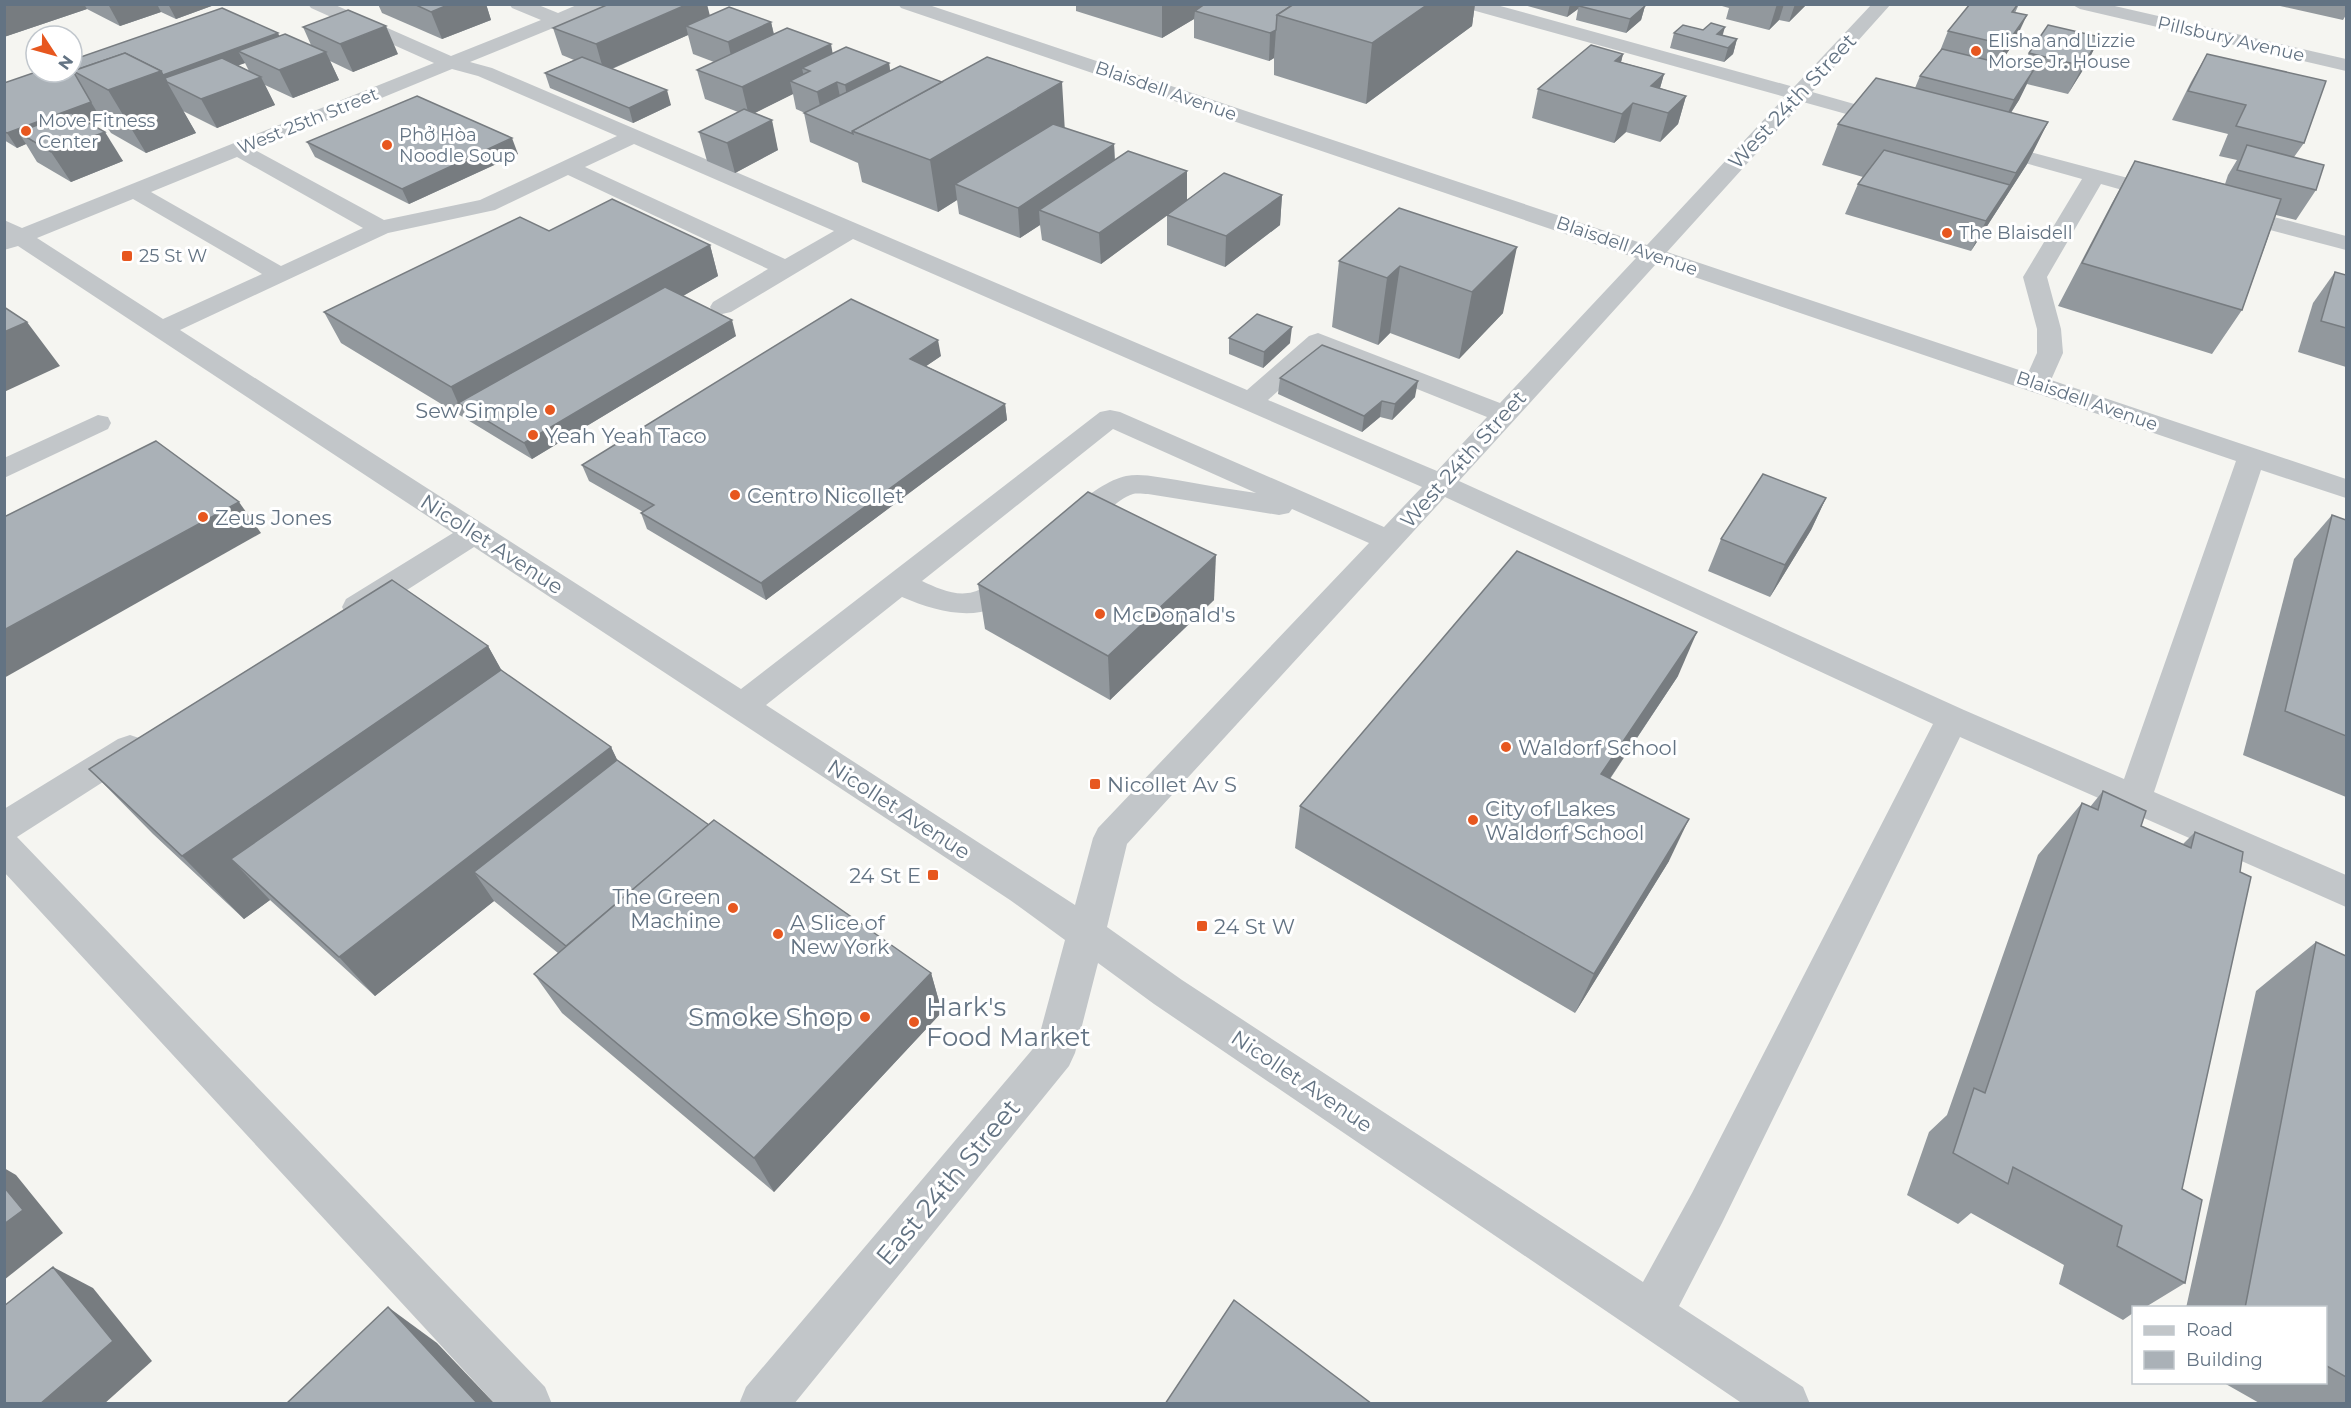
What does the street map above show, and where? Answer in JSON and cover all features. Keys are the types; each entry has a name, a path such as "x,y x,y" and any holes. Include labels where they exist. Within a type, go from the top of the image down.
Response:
{"street":[{"path":"317,4 451,63 485,72 1441,484 1952,719 2346,892"},
{"path":"518,4 559,20"},
{"name":"West 25th Street","path":"10,236 134,191 596,4"},
{"name":"Blaisdell Avenue","path":"907,4 2346,489"},
{"path":"1471,4 1916,127"},
{"name":"West 24th Street","path":"1087,936 1111,838 1441,484 1882,4"},
{"name":"Pillsbury Avenue","path":"2080,4 2346,65"},
{"path":"345,17 372,8"},
{"path":"161,329 381,228 487,205 632,137"},
{"path":"1972,142 2186,200"},
{"path":"237,149 381,228"},
{"path":"568,167 625,203 786,268"},
{"path":"2036,384 2050,353 2049,329 2035,277 2095,176"},
{"path":"134,191 280,275"},
{"path":"2209,206 2346,243"},
{"path":"722,307 851,231"},
{"name":"Nicollet Avenue","path":"10,236 161,329 1023,889 1087,936 1786,1404"},
{"path":"1251,402 1318,341 1504,414"},
{"path":"741,707 1110,418 1388,540"},
{"path":"4,469 98,423"},
{"path":"2134,799 2250,457"},
{"path":"899,584 952,603 981,602 997,592 1092,507 1128,485 1148,485 1331,515"},
{"path":"335,620 475,533"},
{"path":"1651,1313 1707,1208 1952,719"},
{"path":"4,827 155,733"},
{"path":"4,847 528,1404"},
{"name":"East 24th Street","path":"763,1404 1055,1053 1087,936"}],"building":[{"path":"414,4 450,4 431,12"},
{"path":"609,4 688,4 596,44 553,28"},
{"path":"1205,4 1294,4 1277,15 1276,30 1270,33 1195,11"},
{"path":"1294,4 1428,4 1372,43 1277,15"},
{"path":"1580,4 1641,4 1645,6 1630,19 1579,6"},
{"path":"1970,4 2018,4 2012,12 2027,15 2006,45 1948,31"},
{"path":"729,7 771,22 728,42 686,26"},
{"path":"222,8 278,33 163,75 161,71 125,53 84,67 84,56"},
{"path":"348,10 386,26 340,44 303,27"},
{"path":"1711,23 1725,27 1717,34 1737,39 1728,48 1674,33 1683,25 1703,30"},
{"path":"2048,25 2100,37 2083,66 2029,53"},
{"path":"787,28 831,44 742,87 697,70"},
{"path":"285,34 326,52 279,70 238,51"},
{"path":"1591,45 1623,54 1615,61 1664,74 1651,86 1686,96 1668,113 1633,103 1622,114 1538,89"},
{"path":"846,47 889,63 845,85 837,82 817,92 790,81 810,71 802,68"},
{"path":"1942,49 2033,71 2014,100 1920,76"},
{"path":"125,53 161,71 108,90 84,77 84,67"},
{"path":"2207,54 2326,81 2304,143 2236,126 2246,105 2188,91"},
{"path":"582,57 667,90 629,108 545,73"},
{"path":"987,57 1062,82 930,160 852,131"},
{"path":"222,58 261,77 201,99 167,82 165,78"},
{"path":"900,66 942,82 852,131 853,134 804,113"},
{"path":"24,76 24,84 81,84 91,102 7,133 4,131 4,83"},
{"path":"1876,78 2048,122 2016,173 1838,124"},
{"path":"417,96 512,138 402,189 307,142"},
{"path":"744,109 772,120 727,143 699,132"},
{"path":"71,113 105,132 51,152 18,132"},
{"path":"1053,124 1114,144 1018,208 955,184"},
{"path":"2247,145 2324,165 2316,190 2237,170"},
{"path":"1884,150 2010,185 1986,221 1858,184"},
{"path":"1128,151 1187,171 1099,233 1039,210"},
{"path":"2135,161 2281,199 2242,310 2082,263"},
{"path":"1224,173 1282,195 1226,236 1167,215"},
{"path":"612,199 710,245 451,387 324,312 520,217 549,231"},
{"path":"1399,208 1517,247 1472,292 1400,266 1387,278 1339,261"},
{"path":"2335,272 2346,275 2346,328 2321,321"},
{"path":"665,287 732,320 524,443 458,403"},
{"path":"851,299 938,340 910,359 1005,404 761,583 641,513 654,505 582,465"},
{"path":"4,307 27,322 4,332"},
{"path":"1257,314 1292,327 1264,352 1229,338"},
{"path":"1322,345 1418,381 1395,404 1382,401 1364,416 1280,378"},
{"path":"156,441 239,502 4,630 4,517"},
{"path":"1763,474 1826,498 1785,565 1721,539"},
{"path":"1088,492 1216,555 1108,656 978,584"},
{"path":"2332,515 2346,520 2346,736 2285,711"},
{"name":"Waldorf School","path":"1517,551 1697,632 1601,774 1689,819 1594,974 1300,806"},
{"path":"392,580 488,646 182,856 89,769"},
{"path":"501,670 611,747 339,957 231,859"},
{"path":"617,760 709,825 566,946 474,872"},
{"path":"2103,791 2146,811 2141,826 2191,848 2195,832 2243,852 2240,872 2251,877 2182,1189 2202,1200 2185,1283 2117,1246 2122,1226 2013,1167 2008,1184 1953,1153 1974,1088 1985,1093 2082,803 2098,810"},
{"path":"714,820 931,973 754,1158 534,974"},
{"path":"2316,942 2346,956 2346,1377 2327,1366 2327,1306 2245,1306"},
{"path":"4,1187 23,1210 4,1224"},
{"path":"53,1267 113,1341 40,1404 4,1404 4,1306"},
{"path":"1234,1300 1372,1404 1165,1404"},
{"path":"388,1307 478,1404 286,1404"}],"place":[{"name":"Elisha and Lizzie Morse Jr. House","path":"1976,51"},
{"name":"Move Fitness Center","path":"26,131"},
{"name":"Phở Hòa Noodle Soup","path":"387,145"},
{"name":"The Blaisdell","path":"1947,233"},
{"name":"25 St W","path":"127,256"},
{"name":"Sew Simple","path":"550,410"},
{"name":"Yeah Yeah Taco","path":"533,435"},
{"name":"Centro Nicollet","path":"735,495"},
{"name":"Zeus Jones","path":"203,517"},
{"name":"McDonald's","path":"1100,614"},
{"name":"Waldorf School","path":"1506,747"},
{"name":"Nicollet Av S","path":"1095,784"},
{"name":"City of Lakes Waldorf School","path":"1473,820"},
{"name":"24 St E","path":"933,875"},
{"name":"The Green Machine","path":"733,908"},
{"name":"24 St W","path":"1202,926"},
{"name":"A Slice of New York","path":"778,934"},
{"name":"Smoke Shop","path":"865,1017"},
{"name":"Hark's Food Market","path":"914,1022"}]}
